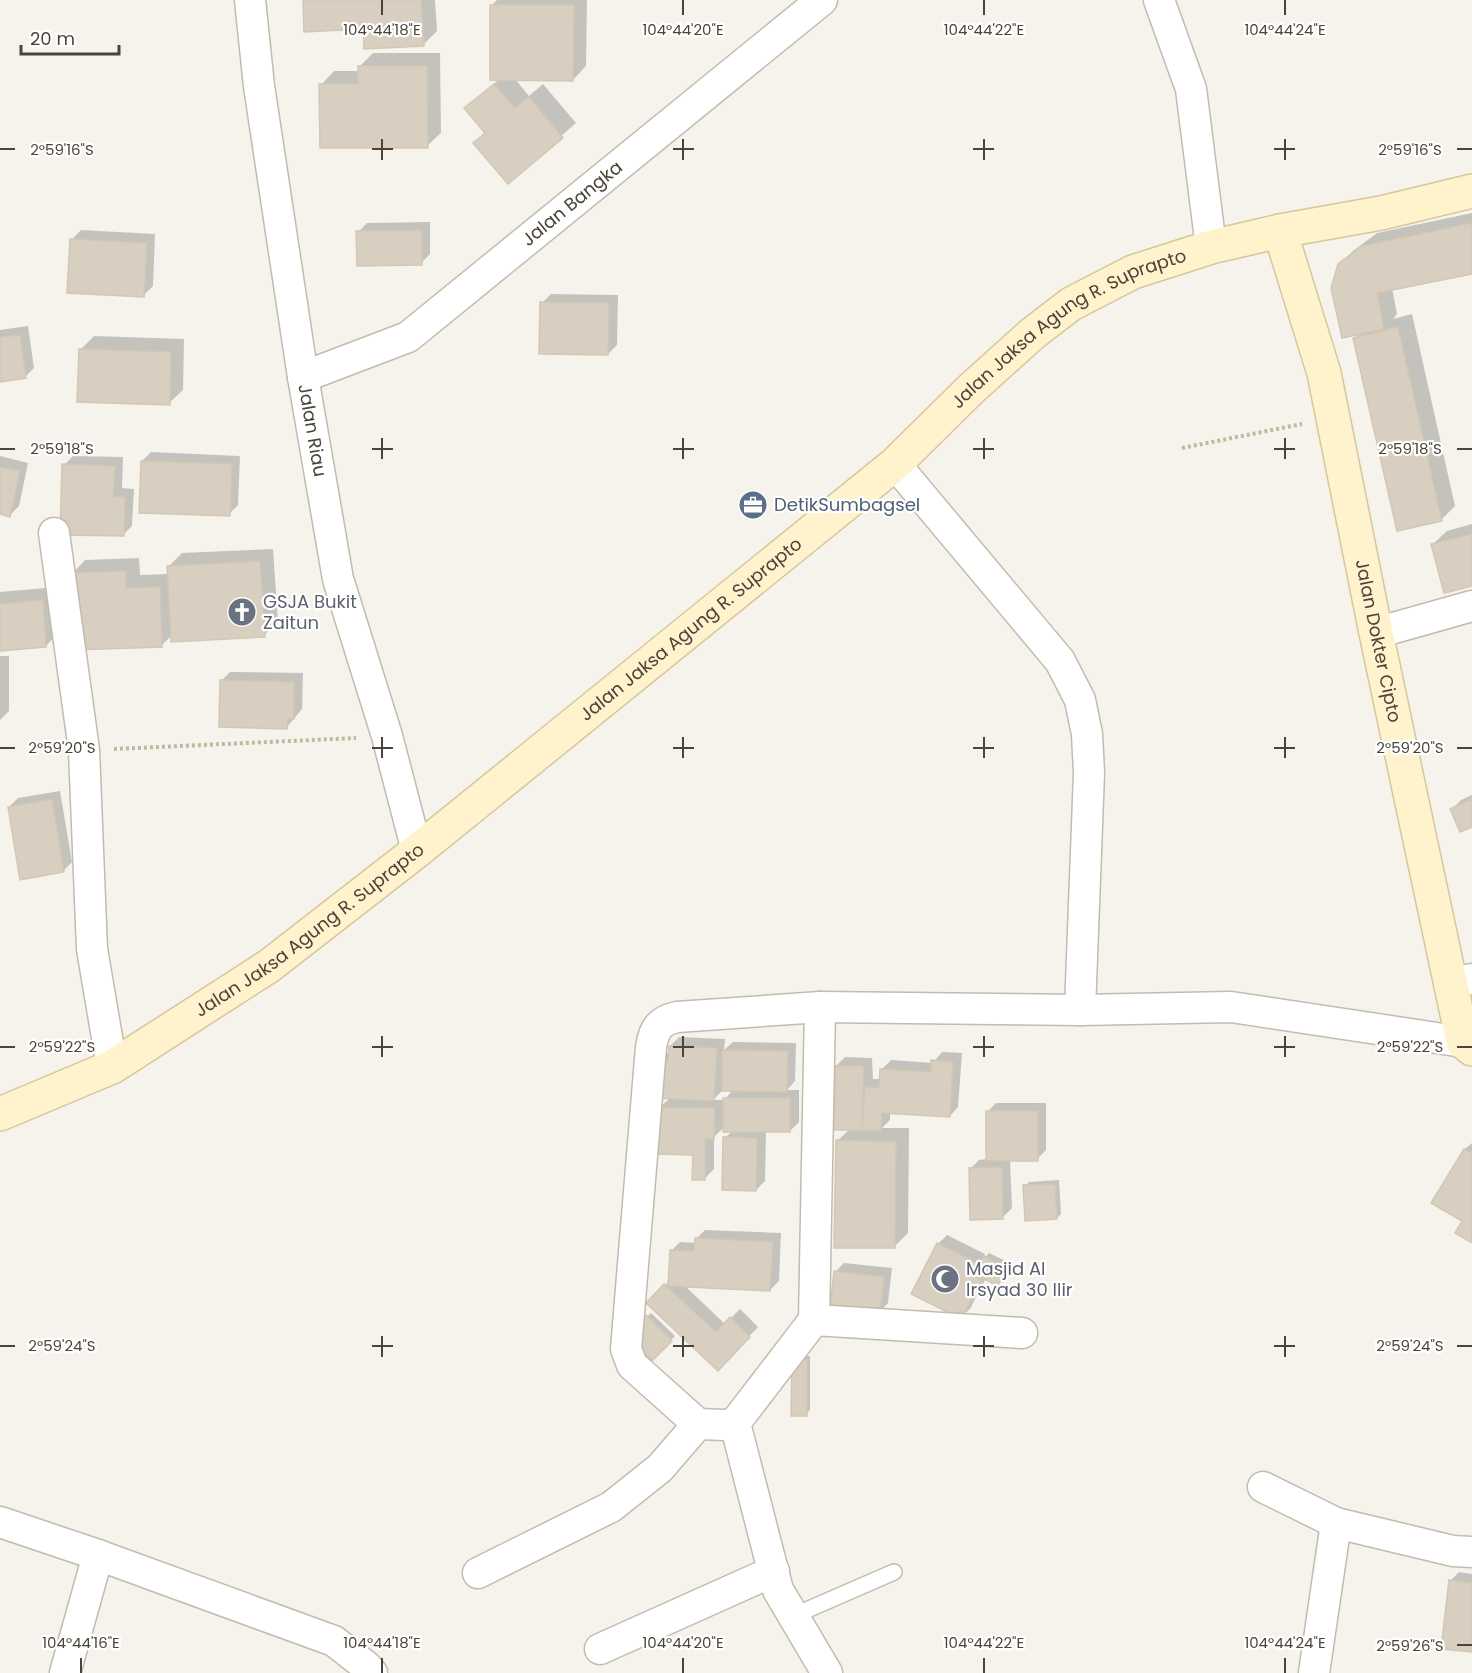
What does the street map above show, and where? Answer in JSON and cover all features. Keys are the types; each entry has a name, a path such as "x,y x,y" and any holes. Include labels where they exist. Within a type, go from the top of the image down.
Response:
{"main road":[{"name":"Jalan Jaksa Agung R. Suprapto","path":"0,1114 112,1067 269,966 417,851 895,464 971,388 1032,334 1071,304 1133,272 1211,248 1280,231 1381,213 1472,191"},
{"name":"Jalan Dokter Cipto","path":"1280,231 1324,373 1376,633 1461,980 1468,1046"}],"street":[{"name":"Jalan Riau","path":"250,0 259,86 303,377 338,579 387,736 417,851"},
{"name":"Jalan Bangka","path":"303,377 408,337 822,0"},
{"path":"1159,0 1191,88 1211,248"},
{"path":"895,464 1060,661 1080,700 1087,734 1089,773 1080,1010"},
{"path":"54,533 84,750 92,949 112,1067"},
{"path":"1376,633 1472,606"},
{"path":"820,1007 814,1320 735,1423 698,1424 632,1365 626,1349 653,1035 658,1025 666,1019 820,1007 1080,1010 1231,1007 1468,1046"},
{"path":"814,1320 1022,1333"},
{"path":"735,1423 778,1590 827,1673"},
{"path":"478,1574 611,1507 660,1468 698,1424"},
{"path":"1263,1487 1336,1523 1453,1551 1472,1552"},
{"path":"0,1522 98,1555 334,1641 372,1673"},
{"path":"1314,1673 1336,1523"},
{"path":"65,1673 98,1555"},
{"path":"600,1649 774,1571"}],"lane":[{"path":"793,1616 894,1572"}],"path":[{"path":"1182,448 1333,418"},
{"path":"84,750 387,736"}],"building":[{"path":"303,0 421,0 424,46 364,49 363,29 304,32"},
{"path":"490,5 574,5 573,81 490,80"},
{"path":"358,66 427,66 428,148 320,148 319,84 358,84"},
{"path":"494,84 515,108 529,97 563,138 508,184 473,143 485,133 464,108"},
{"path":"1472,223 1472,274 1377,293 1384,329 1342,338 1331,288 1338,264 1362,246"},
{"path":"422,230 422,265 357,266 356,231"},
{"path":"70,239 147,243 144,297 67,293"},
{"path":"540,302 609,303 608,355 539,354"},
{"path":"1398,327 1442,521 1397,531 1353,338"},
{"path":"20,335 26,378 0,382 0,337"},
{"path":"79,349 171,352 170,405 77,402"},
{"path":"141,461 232,464 230,516 139,513"},
{"path":"62,464 115,466 113,497 125,497 124,536 60,535"},
{"path":"0,467 20,471 10,517 0,514"},
{"path":"1472,534 1472,586 1444,593 1431,544"},
{"path":"260,561 265,637 171,642 167,566"},
{"path":"126,571 126,588 160,587 162,647 73,650 70,573"},
{"path":"43,600 46,647 0,651 0,604"},
{"path":"220,680 294,682 294,719 288,719 287,729 219,727"},
{"path":"52,799 64,872 20,880 8,807"},
{"path":"1472,799 1472,827 1460,832 1450,809"},
{"path":"669,1046 717,1048 714,1101 655,1098 657,1061 668,1062"},
{"path":"722,1050 788,1051 787,1092 722,1091"},
{"path":"931,1060 953,1062 950,1117 882,1113 881,1131 862,1130 865,1087 879,1088 880,1069 931,1072"},
{"path":"835,1066 864,1066 862,1130 834,1130"},
{"path":"723,1098 790,1098 790,1132 723,1132"},
{"path":"658,1108 715,1108 714,1139 705,1139 705,1180 692,1180 693,1155 657,1154"},
{"path":"986,1111 1038,1111 1038,1161 986,1161"},
{"path":"723,1137 757,1138 756,1191 722,1190"},
{"path":"836,1140 896,1142 895,1248 834,1248"},
{"path":"1464,1149 1472,1153 1472,1243 1455,1233 1462,1221 1431,1203"},
{"path":"1002,1167 1003,1219 970,1220 969,1168"},
{"path":"1055,1184 1057,1219 1025,1221 1023,1185"},
{"path":"695,1238 773,1242 770,1291 668,1286 670,1250 694,1251"},
{"path":"937,1243 977,1263 971,1275 982,1280 961,1319 911,1294"},
{"path":"984,1256 1007,1268 998,1286 974,1274"},
{"path":"834,1271 884,1277 880,1314 830,1309"},
{"path":"664,1284 716,1332 730,1317 750,1337 718,1371 646,1303"},
{"path":"646,1315 672,1341 652,1361 626,1335"},
{"path":"792,1359 807,1360 807,1416 791,1416"},
{"path":"1449,1580 1472,1583 1472,1652 1441,1649"}],"place":[{"name":"DetikSumbagsel","path":"753,505"},
{"name":"GSJA Bukit Zaitun","path":"242,612"},
{"name":"Masjid Al Irsyad 30 Ilir","path":"945,1279"}]}
